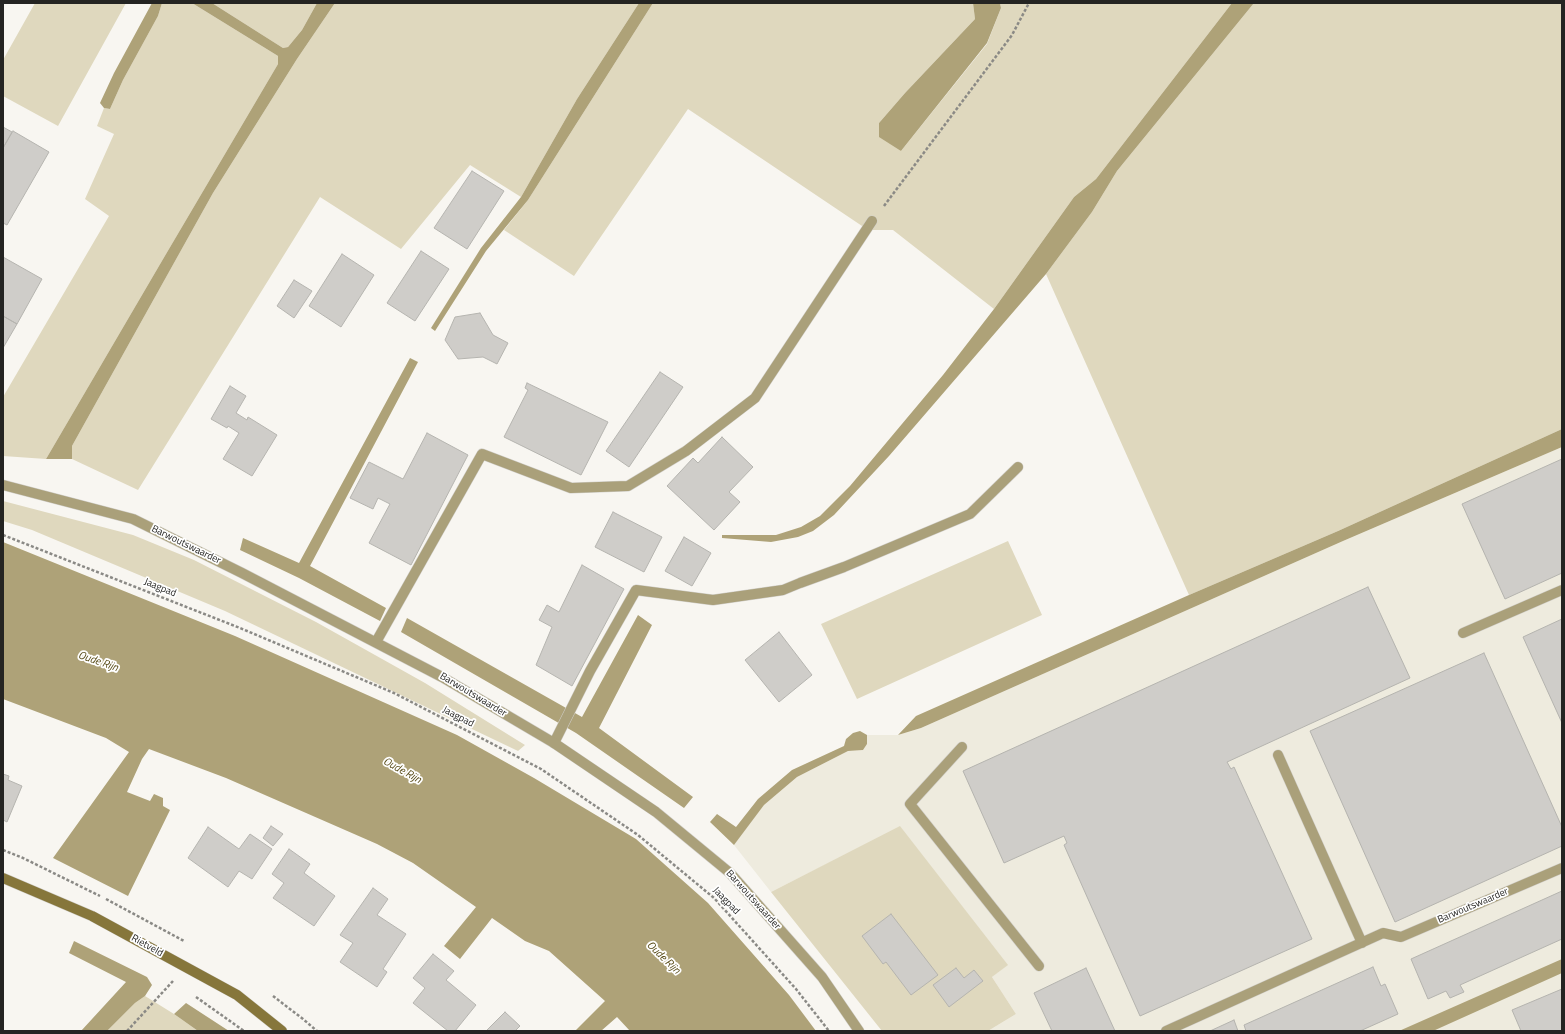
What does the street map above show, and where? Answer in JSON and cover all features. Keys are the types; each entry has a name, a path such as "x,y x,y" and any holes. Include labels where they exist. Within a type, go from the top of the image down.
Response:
{"main road":[{"name":"Rietveld","path":"3,878 92,916 237,995 282,1031"}],"street":[{"path":"376,642 482,454 571,488 628,486 686,451 754,398 872,221"},
{"path":"554,743 590,671 636,590 713,600 783,590 800,582 844,567 970,514 1018,467"},
{"name":"Barwoutswaarder","path":"3,485 133,519 242,573 442,677 554,743 656,812 730,873 822,977 859,1031"},
{"path":"1463,633 1562,590"},
{"path":"962,747 910,804 1039,966"},
{"path":"1166,1031 1362,943 1278,755"},
{"name":"Barwoutswaarder","path":"1362,943 1383,933 1401,937 1562,868"}],"path":[{"path":"872,221 1012,35 1029,3"},
{"name":"Jaagpad","path":"3,535 240,628 394,694 541,769 638,835 714,898 796,990 829,1031"},
{"path":"127,1031 186,968"}],"shaded area":[{"path":"35,3 126,3 58,126 3,96 3,60"},
{"path":"162,3 192,3 278,56 278,64 46,459 3,456 3,397 109,216 85,199 114,134 97,126 104,108 110,109 123,80 158,16"},
{"path":"212,3 317,3 302,30 288,47 283,48"},
{"path":"335,3 639,3 577,99 521,197 470,165 401,249 320,197 138,490 72,459 72,446 213,193 297,59"},
{"path":"653,3 973,3 975,19 905,93 879,123 901,151 987,44 1001,8 1000,3 1232,3 1096,179 1074,197 994,309 893,230 868,230 688,109 574,276 504,230 528,200"},
{"path":"1254,3 1562,3 1562,429 1338,531 1189,595 1046,274 1092,212 1117,171"},
{"path":"1562,447 1562,1031 988,1031 1016,1014 992,977 1007,965 900,827 771,892 734,845 764,805 797,777 848,751 863,750 867,744 867,735 898,735 921,728 1343,541"},
{"path":"3,501 133,535 194,560 316,622 425,683 525,745 518,751 225,611 32,530 3,521"},
{"path":"1008,541 1042,615 857,699 821,624"},
{"path":"900,826 1008,965 992,977 1016,1014 988,1031 882,1031 771,892"},
{"path":"145,996 198,1031 107,1031 135,1003"}],"water":[{"path":"152,3 162,3 158,16 123,80 110,109 104,108 100,103 114,73"},
{"path":"192,3 212,3 283,48 288,47 302,30 317,3 335,3 297,59 213,193 72,446 72,459 46,459 278,64 278,56"},
{"path":"639,3 653,3 528,200 486,251 435,331 431,328 481,248 521,197 577,99"},
{"path":"973,3 1000,3 1001,8 987,43 901,151 879,137 879,123 905,93 975,19"},
{"path":"1232,3 1254,3 1117,171 1092,212 1046,274 889,456 834,515 813,531 798,537 771,542 722,538 722,535 776,535 801,527 820,516 850,486 943,375 994,309 1074,197 1096,179"},
{"path":"410,358 418,362 310,566 386,608 380,621 299,578 240,550 243,538 299,563"},
{"path":"1562,429 1562,447 1343,541 921,728 898,735 916,716 1189,595 1338,531"},
{"name":"Oude Rijn","path":"3,542 235,636 457,735 534,778 636,839 708,903 789,995 816,1031 630,1031 617,1017 601,1031 575,1031 605,1001 549,951 525,941 492,918 460,959 444,946 476,907 413,863 377,844 226,778 149,749 142,759 127,792 150,801 154,794 163,798 163,806 170,810 128,896 53,858 129,752 106,738 3,699"},
{"path":"638,615 652,625 599,728 693,797 684,808 576,733 401,632 407,618 582,717"},
{"path":"860,731 867,735 867,744 863,750 848,751 797,777 764,805 734,845 710,822 717,814 736,827 758,799 792,770 844,746 846,739 853,733"},
{"path":"74,941 147,977 152,985 145,996 135,1003 107,1031 81,1031 126,982 69,953"},
{"path":"1562,959 1562,973 1433,1031 1399,1031"},
{"path":"186,1003 229,1031 198,1031 174,1014"}],"building":[{"path":"3,127 12,132 3,148"},
{"path":"13,131 49,152 7,225 3,223 3,148"},
{"path":"472,171 504,191 467,249 434,228"},
{"path":"421,251 449,269 415,321 387,303"},
{"path":"342,254 374,275 341,327 309,306"},
{"path":"3,257 42,279 17,324 3,316"},
{"path":"294,280 312,291 294,318 277,306"},
{"path":"480,313 493,335 508,343 497,364 483,357 458,359 445,340 455,317"},
{"path":"3,316 17,324 3,348"},
{"path":"660,372 683,387 629,467 606,451"},
{"path":"527,383 608,422 581,475 504,437 528,390 525,388"},
{"path":"230,386 246,396 236,413 247,420 248,417 277,435 252,476 223,459 239,433 228,426 227,428 211,419"},
{"path":"427,433 468,455 411,565 369,543 390,504 378,498 373,509 350,498 369,462 403,479"},
{"path":"722,437 753,467 729,492 740,502 714,530 667,486 693,458 698,463"},
{"path":"1562,459 1562,573 1505,599 1462,504"},
{"path":"613,512 662,537 644,572 595,547"},
{"path":"684,537 711,553 692,586 665,571"},
{"path":"582,565 624,589 572,686 536,665 552,627 539,620 547,605 559,612"},
{"path":"1368,587 1410,678 1227,762 1231,769 1234,767 1312,939 1140,1016 1064,845 1067,843 1064,836 1004,863 963,771"},
{"path":"1562,619 1562,723 1523,637"},
{"path":"779,632 812,675 779,702 745,660"},
{"path":"1484,653 1562,827 1562,846 1395,922 1310,731"},
{"path":"3,774 9,776 8,780 22,786 7,822 3,820"},
{"path":"271,826 283,834 273,846 263,838"},
{"path":"208,827 239,849 250,834 272,849 252,879 239,871 228,887 188,858"},
{"path":"289,849 310,864 304,873 335,896 314,926 273,898 284,883 272,874"},
{"path":"373,888 388,899 377,915 406,934 383,969 387,972 377,987 340,962 353,943 340,935"},
{"path":"1562,891 1562,939 1460,985 1464,992 1450,998 1446,991 1428,999 1411,959"},
{"path":"891,914 938,975 911,995 886,962 883,964 862,936"},
{"path":"433,954 454,971 446,980 476,1005 455,1031 448,1031 413,1003 425,988 413,978"},
{"path":"1373,967 1381,986 1385,984 1398,1014 1360,1031 1246,1031 1244,1025"},
{"path":"956,968 964,978 974,970 983,981 949,1007 933,985"},
{"path":"1086,968 1115,1031 1052,1031 1034,993"},
{"path":"1562,989 1562,1031 1521,1031 1512,1010"},
{"path":"505,1012 520,1026 515,1031 486,1031"},
{"path":"1234,1020 1238,1031 1210,1031"}]}
